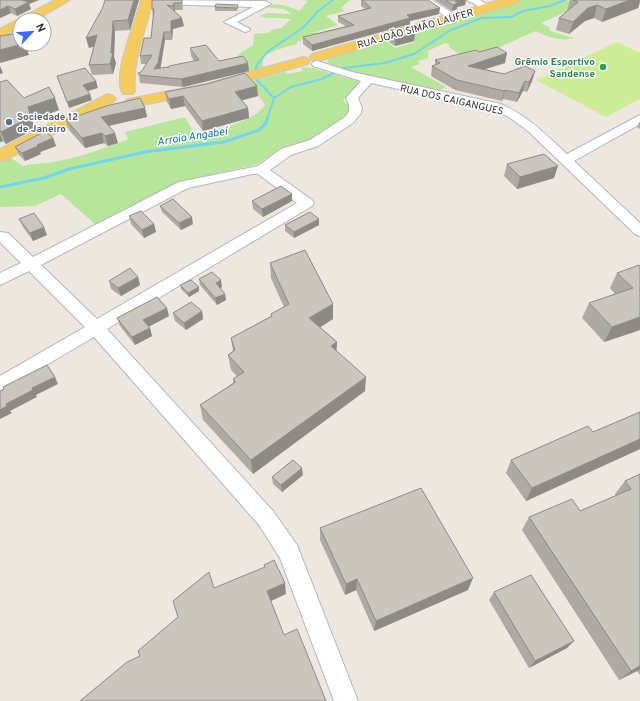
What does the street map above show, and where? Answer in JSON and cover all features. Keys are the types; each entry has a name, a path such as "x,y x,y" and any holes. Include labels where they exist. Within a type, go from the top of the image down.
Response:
{"main road":[{"path":"41,12 64,0"},
{"name":"RUA JOÃO SIMÃO LAUFER","path":"0,155 112,100 132,95 176,94 283,68 314,63 454,17 512,0"},
{"path":"112,100 126,71 144,17 147,1"},
{"path":"0,34 12,27"},
{"path":"126,71 132,95"}],"street":[{"path":"424,0 454,17"},
{"path":"472,0 487,8"},
{"path":"147,1 266,2"},
{"path":"245,29 229,22 266,2"},
{"name":"RUA DOS CAIGANGUES","path":"314,63 368,80 507,110 532,128 640,231"},
{"path":"261,170 286,152 314,143 349,120 355,113 356,108 352,98 368,80"},
{"path":"566,160 640,119"},
{"path":"0,280 184,185 252,170 261,170 307,203 0,385"},
{"path":"4,236 33,263 96,328 266,518 290,552 346,701"}],"green space":[{"path":"304,0 350,0 341,8 345,11 326,16 338,25 316,32 319,35 297,42 297,44 276,50 263,57 263,69 249,73 247,64 236,58 239,54 253,45 254,34 269,33 271,30 281,28 291,19 265,18 261,17 260,15 268,13 292,14 284,9 262,7 276,4 291,7 299,11 308,1"},
{"path":"520,0 592,0 541,23 549,27 550,31 574,38 555,38 536,31 493,50 459,54 450,48 449,44 445,43 428,51 428,58 418,61 420,64 411,67 446,87 436,92 359,75 329,65 327,59 385,40 395,48 415,42 408,33"},
{"name":"Grêmio Esportivo Sandense","path":"617,42 640,53 640,99 606,117 536,80"},
{"path":"301,67 313,68 360,82 343,100 350,108 344,119 311,140 281,148 258,164 180,182 96,225 61,194 35,206 0,207 0,160 8,156 23,166 50,163 91,152 128,139 125,132 185,117 195,135 223,128 243,121 259,111 265,105 249,82 285,72 288,74 303,71"}],"building":[{"path":"0,0 22,0 29,2 15,9 8,6 0,10"},
{"path":"105,0 134,0 128,20 113,21 111,53 113,53 110,64 89,65 97,35 86,38 103,7"},
{"path":"152,0 182,0 182,3 174,3 173,6 167,5 182,18 171,21 171,32 164,32 158,63 154,69 168,68 169,66 199,60 190,48 206,45 219,61 243,56 248,63 181,79 139,75 138,73 141,72 152,55 140,56 144,38 151,38 154,9 152,9"},
{"path":"362,0 428,0 440,8 407,15 410,18 312,45 303,37 354,25 338,16 371,8"},
{"path":"445,0 460,0 455,1 458,3 453,5"},
{"path":"573,0 630,0 606,9 597,5 588,8 573,22 559,18 578,2"},
{"path":"216,4 238,5 237,8 215,7"},
{"path":"409,29 415,34 395,39 390,35"},
{"path":"12,34 12,47 0,50 0,36"},
{"path":"497,47 507,53 468,66 504,74 525,66 535,71 529,82 525,81 519,93 457,80 432,66 440,63 435,60 476,50 479,52"},
{"path":"85,68 96,81 83,85 90,94 67,102 57,76"},
{"path":"245,73 257,86 235,92 248,108 202,121 183,96 169,99 165,92 207,84"},
{"path":"7,80 24,98 49,87 55,98 28,107 31,117 1,132 0,82"},
{"path":"140,98 145,108 101,117 115,133 105,136 102,133 82,138 66,120 106,106"},
{"path":"45,131 53,138 22,153 15,147"},
{"path":"544,154 558,166 520,177 507,164"},
{"path":"281,186 292,194 262,209 252,201"},
{"path":"173,199 192,217 179,223 160,206"},
{"path":"141,211 154,224 142,230 129,216"},
{"path":"310,212 319,219 294,232 285,225"},
{"path":"34,213 44,227 30,233 19,219"},
{"path":"305,250 333,304 309,318 337,342 331,346 366,377 251,460 200,405 236,382 233,379 244,372 228,355 235,350 231,338 272,316 271,314 289,304 270,263"},
{"path":"639,265 640,317 612,327 589,303 633,288 617,273"},
{"path":"130,268 138,277 118,288 109,281"},
{"path":"212,272 221,280 216,283 225,294 215,298 199,279"},
{"path":"191,280 199,287 188,293 180,285"},
{"path":"157,297 167,308 143,320 150,328 132,337 117,318"},
{"path":"191,302 202,311 184,323 173,313"},
{"path":"47,365 55,377 32,388 33,390 6,404 7,406 0,410 0,391 4,389 3,387"},
{"path":"640,412 640,439 532,488 511,460 588,426 593,432"},
{"path":"293,460 302,468 281,485 272,477"},
{"path":"640,474 640,666 631,671 529,517 572,499 580,511 631,489 625,481"},
{"path":"421,488 473,578 376,621 357,579 346,584 320,528"},
{"path":"274,560 285,583 267,591 284,635 297,629 326,701 80,701 127,662 140,656 138,651 178,617 173,601 209,572 214,588 265,567 264,565"},
{"path":"531,575 574,641 535,661 494,592"}],"waterway":[{"path":"274,98 257,80 255,72 257,65 267,52 304,27 318,11 333,0"},
{"name":"Arroio Angabeí","path":"274,98 291,87 322,79 343,68 385,63 414,54 449,31 481,18 511,17 523,11 550,6 565,0"},
{"name":"Arroio Angabeí","path":"267,120 274,98"},
{"name":"Arroio Angabeí","path":"0,187 44,178 69,169 145,152 224,142 259,130 266,123 267,119"}],"place":[{"name":"Grêmio Esportivo Sandense","path":"603,67"},
{"name":"Sociedade 12 de Janeiro","path":"9,122"}]}
